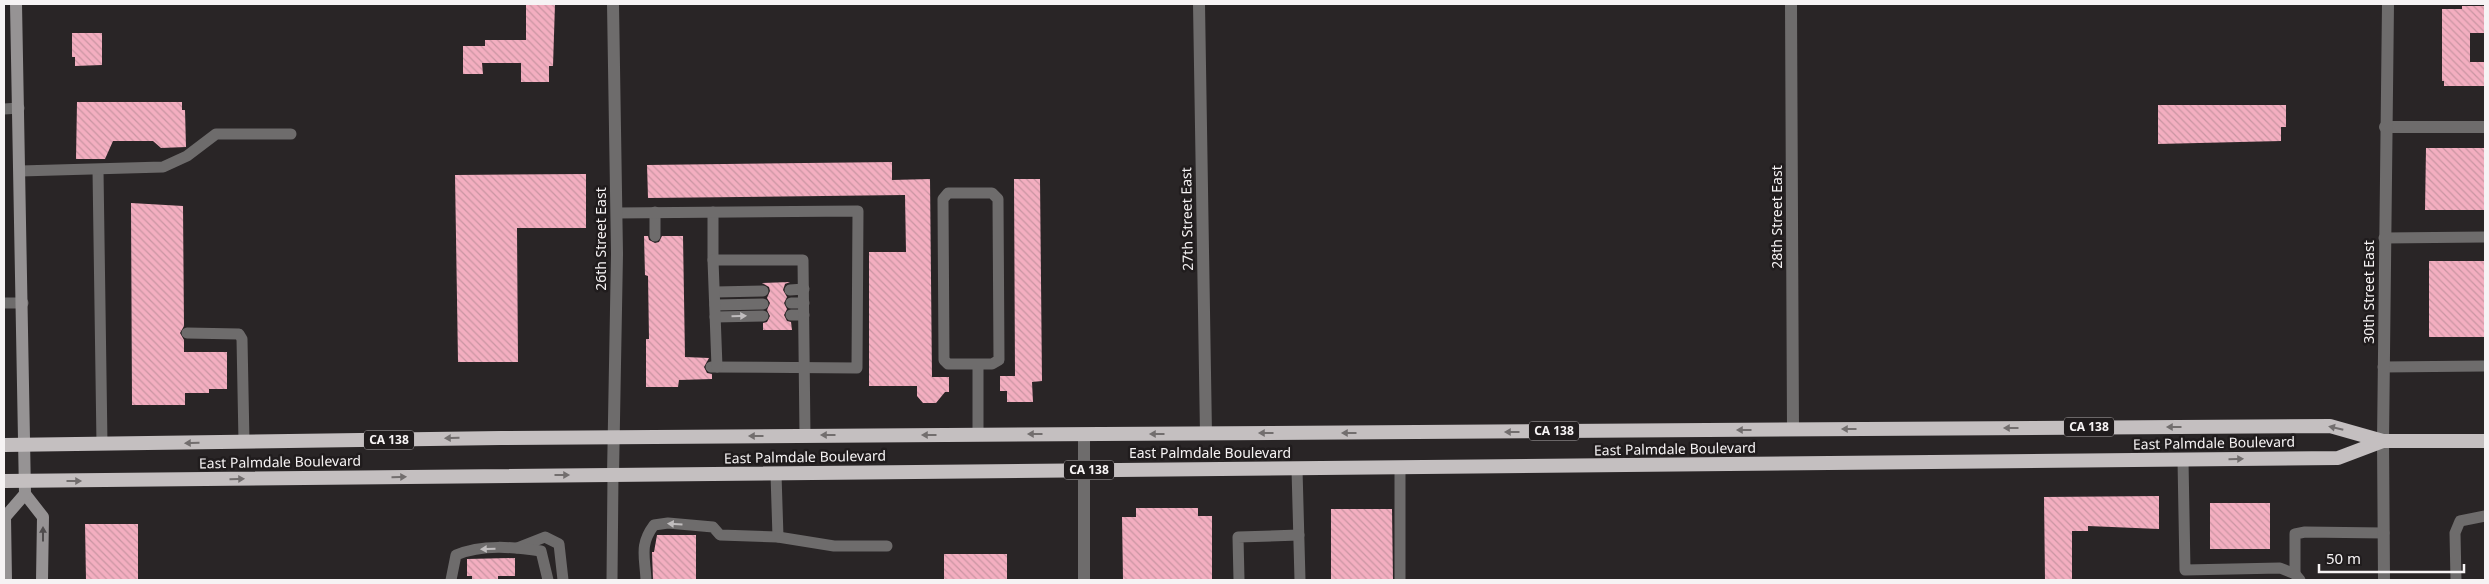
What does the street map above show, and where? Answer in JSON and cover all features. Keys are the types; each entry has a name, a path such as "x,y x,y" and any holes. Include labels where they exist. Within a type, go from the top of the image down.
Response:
{"highway":[{"name":"East Palmdale Boulevard","path":"4,445 978,434 2330,426 2383,441 2485,441"},
{"name":"East Palmdale Boulevard","path":"4,481 25,487 613,475 2338,458 2383,441"}],"main road":[{"path":"16,4 25,487 43,517 42,580"},
{"path":"6,580 5,517 25,487"}],"street":[{"name":"26th Street East","path":"613,4 617,213 613,475"},
{"name":"27th Street East","path":"1199,4 1206,434"},
{"name":"28th Street East","path":"1791,4 1793,430"},
{"name":"30th Street East","path":"2384,580 2383,367 2388,4"},
{"path":"2385,126 2485,127"},
{"path":"1084,434 1084,580"}],"lane":[{"path":"4,109 18,108"},
{"path":"20,170 98,170 163,167 187,156 216,134 291,134"},
{"path":"98,170 102,444"},
{"path":"948,193 992,193 998,199 999,360 992,364 978,364 948,364 944,360 943,199 948,193"},
{"path":"617,213 655,212 858,211 857,368 714,367 713,212"},
{"path":"655,212 655,236"},
{"path":"2384,238 2485,238"},
{"path":"714,260 804,260 805,436"},
{"path":"790,290 804,289"},
{"path":"714,292 763,290"},
{"path":"4,303 23,303"},
{"path":"791,309 804,309"},
{"path":"715,311 763,310"},
{"path":"187,333 239,334 242,339 244,442"},
{"path":"978,364 978,434"},
{"path":"2383,367 2485,366"},
{"path":"2183,460 2185,570 2280,568 2297,577"},
{"path":"1400,468 1400,580"},
{"path":"1297,469 1300,580"},
{"path":"776,474 778,537"},
{"path":"612,580 613,475"},
{"path":"2456,580 2455,533 2460,521 2485,516"},
{"path":"646,580 643,549 647,535 654,525 668,523 714,527 720,535 778,537 834,546 887,546"},
{"path":"2297,577 2294,534 2305,532 2384,533"},
{"path":"1239,580 1238,537 1298,535"},
{"path":"517,548 545,537 559,544 563,580"},
{"path":"451,580 456,555 469,550 517,548 541,551 548,580"}],"building":[{"path":"526,4 555,4 553,66 549,66 549,82 521,82 521,63 482,63 483,74 463,74 463,46 485,46 485,40 526,40"},
{"path":"2462,6 2484,6 2484,33 2470,33 2470,62 2485,62 2485,86 2444,86 2444,81 2442,81 2442,9 2462,9"},
{"path":"72,33 102,33 102,65 75,66 75,57 72,57"},
{"path":"77,102 182,102 182,110 185,110 186,147 161,148 153,141 113,141 105,159 76,159"},
{"path":"2158,105 2286,105 2286,127 2281,127 2281,141 2158,144"},
{"path":"2426,148 2485,148 2485,210 2425,210"},
{"path":"892,162 892,180 930,179 932,377 949,377 949,392 945,392 936,403 923,403 917,396 917,386 869,386 869,252 906,252 905,195 648,198 647,165"},
{"path":"586,174 586,228 517,228 518,362 458,362 455,175"},
{"path":"1014,179 1040,179 1042,381 1032,382 1033,402 1007,402 1007,391 1000,391 1000,376 1015,376"},
{"path":"131,203 183,206 184,326 180,333 184,340 184,352 227,352 227,389 209,389 209,393 185,393 185,405 132,405"},
{"path":"644,236 648,236 649,240 655,243 659,242 662,236 683,236 685,357 709,358 704,367 707,373 712,374 712,379 679,380 678,387 646,387 646,339 649,339 648,276 645,275"},
{"path":"2429,261 2485,261 2485,337 2429,337"},
{"path":"790,282 785,284 783,290 787,297 784,303 787,309 784,315 787,321 791,322 792,330 763,330 763,323 767,322 770,316 767,310 770,303 767,298 770,291 769,287 762,283"},
{"path":"2159,496 2159,529 2088,526 2088,531 2072,531 2072,580 2045,580 2044,497"},
{"path":"2210,503 2270,503 2270,549 2210,549"},
{"path":"1136,508 1198,508 1198,516 1212,516 1212,580 1123,580 1122,517 1136,517"},
{"path":"1331,509 1392,509 1393,580 1331,580"},
{"path":"85,524 138,524 138,580 86,580"},
{"path":"657,535 696,535 696,580 653,580 652,552 654,552"},
{"path":"944,554 1007,554 1007,580 944,580"},
{"path":"515,558 515,576 498,576 498,580 472,580 472,576 467,576 467,559"}]}
